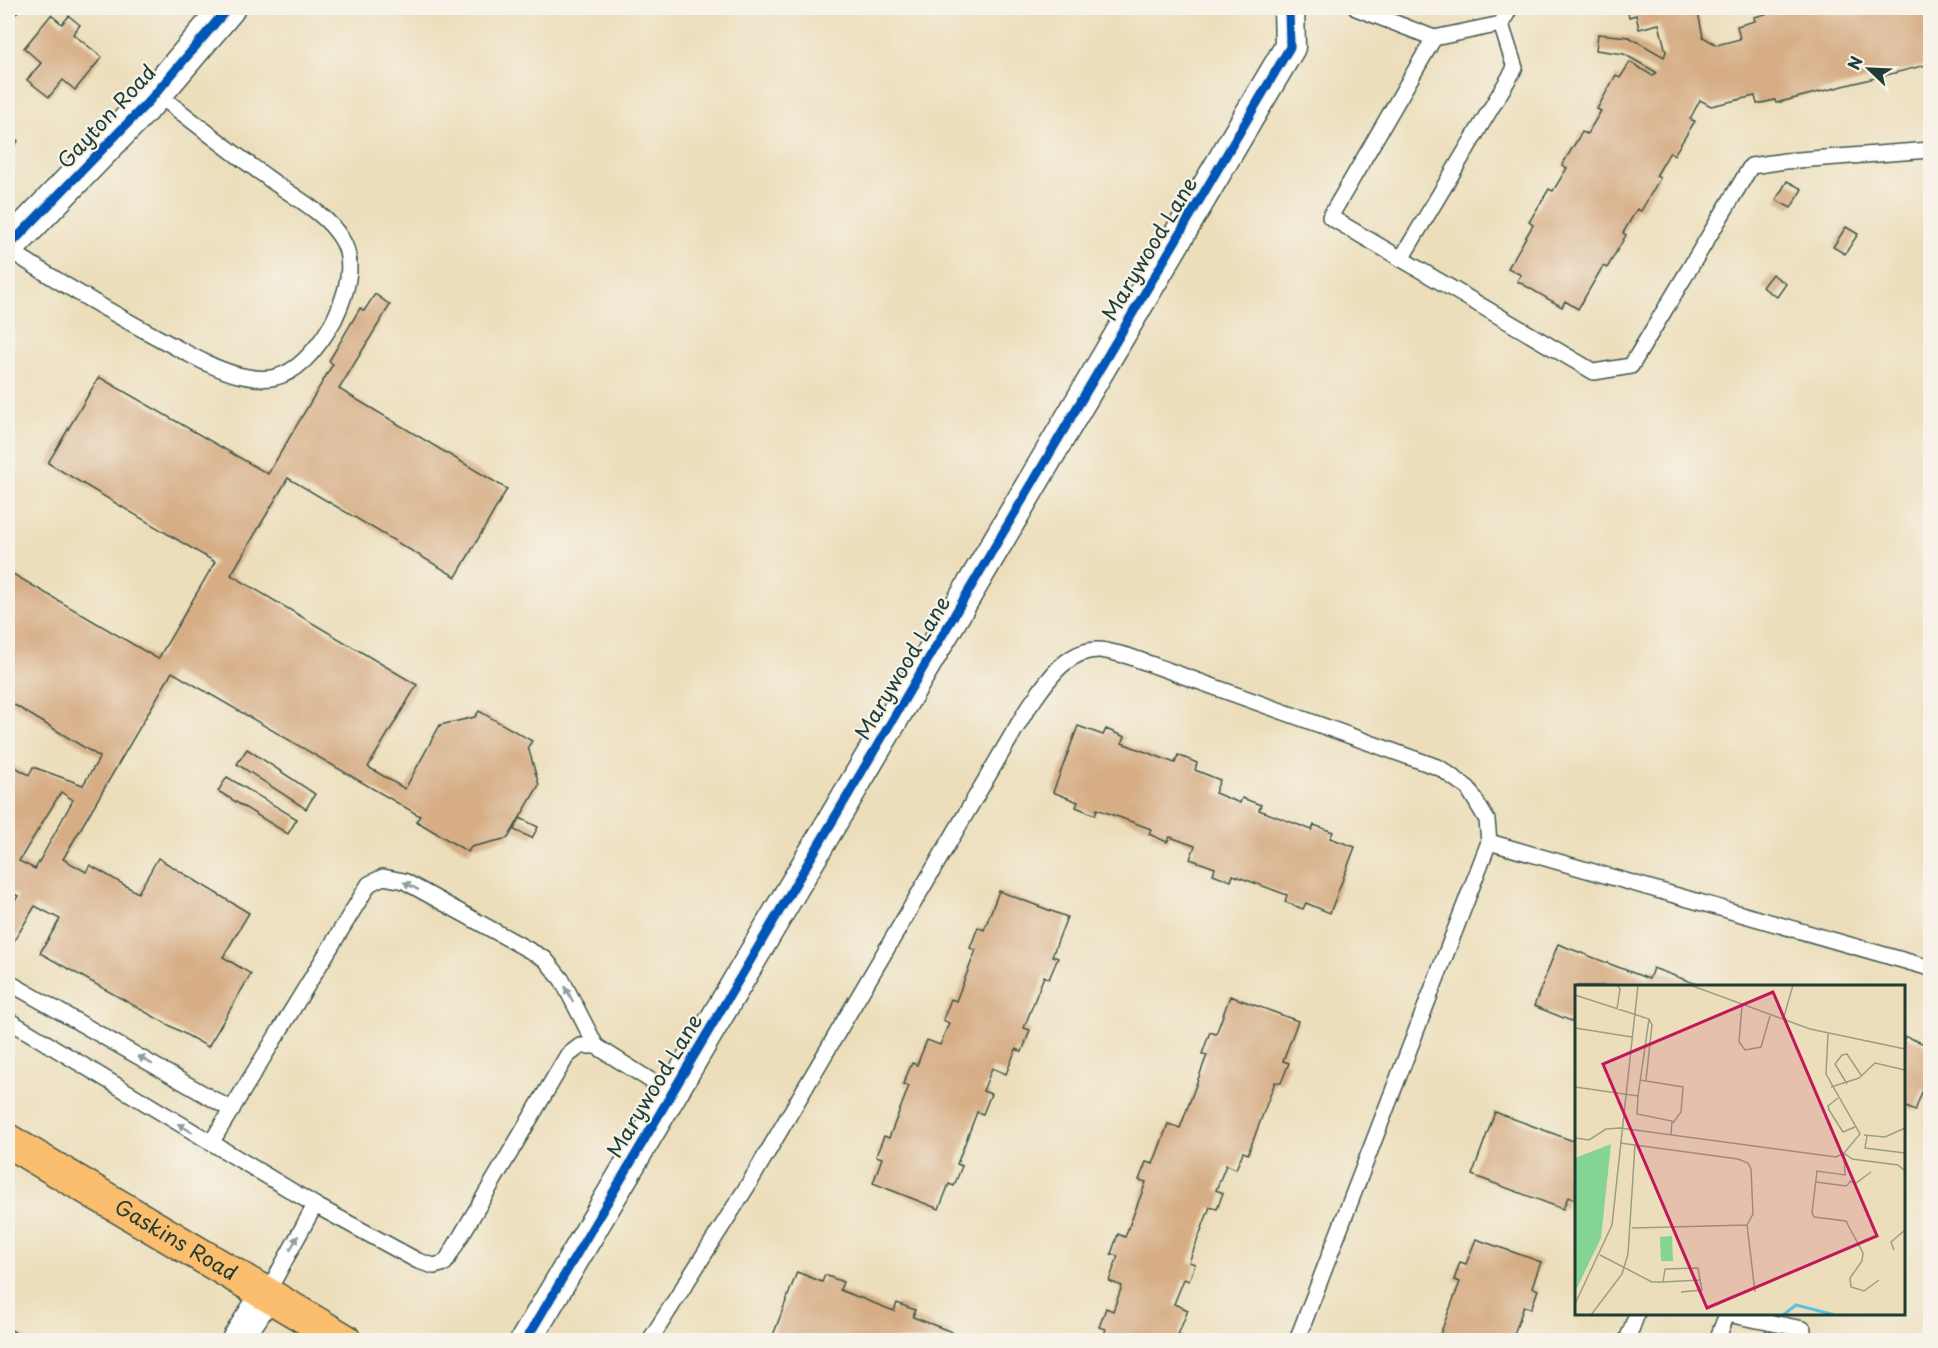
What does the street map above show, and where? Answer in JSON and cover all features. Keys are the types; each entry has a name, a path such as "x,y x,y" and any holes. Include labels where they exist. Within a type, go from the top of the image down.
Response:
{"main road":[{"name":"Gaskins Road","path":"8,1141 344,1341"}],"street":[{"name":"Marywood Lane","path":"526,1341 1290,47 1289,8"},
{"name":"Gayton Road","path":"8,248 156,93 220,10"},
{"path":"237,1341 266,1294"}],"lane":[{"path":"1356,8 1434,38 1501,24"},
{"path":"1401,259 1515,68 1501,24 1510,8"},
{"path":"1434,38 1330,217 1594,372 1631,366 1751,166 1785,161 1930,150"},
{"path":"8,248 73,291 136,326 236,374 258,379 282,375 294,369 310,353 329,328 341,305 346,287 349,267 348,252 341,238 329,224 306,205 156,93"},
{"path":"650,1341 750,1182 1026,711 1065,662 1079,654 1100,650 1128,656 1440,768 1468,788 1487,820 1489,842 1297,1341"},
{"path":"1489,842 1930,968"},
{"path":"212,1143 369,884 383,878 404,881 545,959 562,980 596,1046 672,1094"},
{"path":"8,982 232,1110"},
{"path":"8,1020 315,1204 418,1261 434,1266 445,1263 567,1056 580,1046 596,1046"},
{"path":"266,1294 315,1204"},
{"path":"1627,1341 1637,1315"},
{"path":"1717,1341 1727,1315"},
{"path":"1732,1315 1803,1329 1799,1341"}],"building":[{"path":"8,8 21,8 8,22"},
{"path":"1627,8 1704,8 1705,10 1698,12 1703,37 1717,45 1740,39 1737,26 1755,21 1754,17 1789,8 1793,11 1807,8 1930,8 1930,64 1776,103 1775,100 1757,104 1755,96 1711,106 1700,100 1690,119 1695,121 1674,155 1670,152 1656,176 1660,178 1641,211 1637,209 1623,233 1626,235 1607,268 1603,266 1578,309 1565,301 1562,307 1517,281 1521,275 1508,268 1533,225 1529,222 1549,189 1553,191 1567,168 1562,165 1582,132 1587,134 1601,111 1597,109 1616,75 1620,78 1630,62 1653,76 1656,72 1624,54 1596,50 1598,34 1629,37 1664,57 1666,52 1659,24 1639,29 1636,15 1629,17"},
{"path":"51,15 62,24 69,16 80,25 73,34 102,57 75,90 63,80 49,97 27,80 41,63 24,48"},
{"path":"8,132 18,141 8,154"},
{"path":"1787,181 1802,189 1791,208 1776,200"},
{"path":"1846,227 1858,234 1845,254 1833,247"},
{"path":"1772,274 1786,284 1777,297 1762,287"},
{"path":"375,294 390,305 339,389 507,489 456,577 288,478 231,575 417,685 368,767 405,789 440,725 475,717 479,711 532,741 528,747 539,785 508,838 471,847 468,852 416,821 420,816 172,672 63,859 86,872 90,865 138,893 158,858 249,913 223,957 251,974 208,1047 40,953 60,919 35,906 8,951 8,912 18,896 8,890 8,768 10,764 29,775 33,767 83,785 100,757 8,701 8,571 158,659 215,562 48,463 99,377 268,474 333,364 329,361 360,308 364,311","holes":["61,792 73,800 35,869 19,861"]},
{"path":"1078,726 1103,735 1106,729 1125,737 1122,743 1175,763 1178,755 1197,763 1195,770 1220,780 1215,793 1240,803 1242,798 1261,805 1259,810 1312,830 1314,825 1333,832 1330,838 1355,847 1330,913 1306,903 1303,909 1285,902 1287,895 1233,875 1231,881 1213,874 1215,868 1190,859 1195,846 1170,837 1167,842 1149,834 1151,829 1097,809 1095,815 1076,807 1078,802 1053,792"},
{"path":"247,749 315,794 306,809 237,764"},
{"path":"227,777 297,819 288,834 218,791"},
{"path":"520,818 538,827 532,838 514,830"},
{"path":"999,891 1067,917 1052,956 1058,958 1049,979 1044,976 1024,1028 1030,1030 1022,1052 1016,1049 1006,1074 992,1068 983,1091 991,1094 983,1114 977,1112 957,1164 962,1166 954,1186 949,1184 939,1209 873,1183 882,1158 876,1156 884,1136 889,1138 909,1086 903,1084 912,1063 917,1065 927,1040 940,1045 949,1023 943,1020 951,999 956,1001 976,950 970,948 978,927 984,930"},
{"path":"1558,944 1649,979 1653,968 1699,985 1575,985 1575,1023 1534,1006"},
{"path":"1230,996 1298,1021 1283,1061 1289,1063 1281,1083 1275,1082 1248,1154 1243,1152 1236,1169 1226,1165 1216,1190 1223,1193 1217,1209 1210,1207 1189,1262 1195,1264 1189,1281 1184,1279 1174,1304 1188,1310 1178,1335 1183,1337 1182,1340 1102,1340 1106,1329 1099,1327 1106,1308 1113,1311 1122,1286 1109,1281 1118,1256 1111,1254 1118,1234 1125,1237 1146,1182 1139,1180 1146,1162 1153,1164 1168,1124 1180,1128 1207,1055 1202,1054 1210,1032 1216,1034"},
{"path":"1905,1036 1930,1046 1930,1092 1923,1089 1915,1111 1905,1106"},
{"path":"1495,1112 1575,1142 1575,1200 1568,1197 1563,1209 1472,1175"},
{"path":"1476,1239 1541,1262 1532,1287 1538,1290 1531,1309 1524,1306 1512,1340 1431,1340 1433,1334 1439,1337 1460,1282 1454,1280 1460,1262 1466,1264"},
{"path":"797,1272 822,1282 825,1275 843,1282 840,1290 894,1311 897,1303 915,1310 913,1317 952,1332 948,1340 779,1340 772,1338"},
{"path":"8,1328 27,1340 8,1340"}],"cycle path":[{"path":"8,247 150,100 228,8"},
{"path":"526,1340 1290,47 1289,8"}]}
